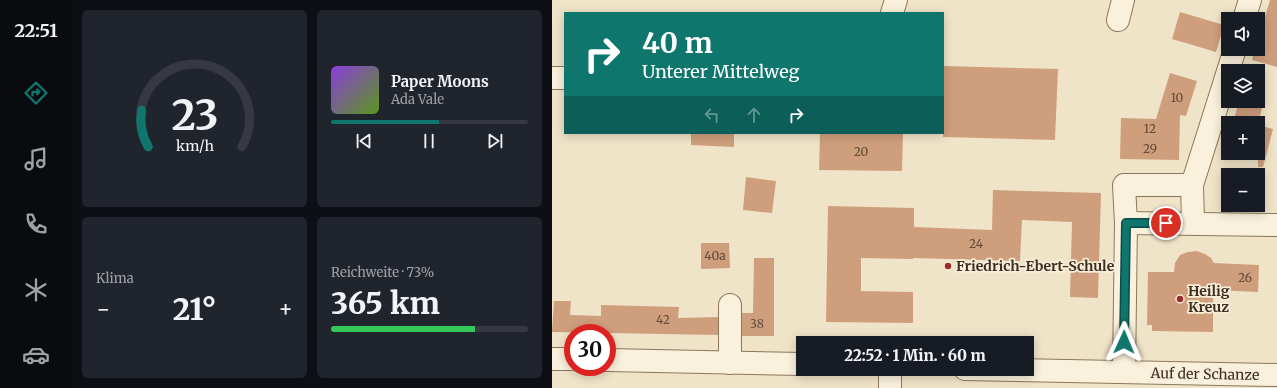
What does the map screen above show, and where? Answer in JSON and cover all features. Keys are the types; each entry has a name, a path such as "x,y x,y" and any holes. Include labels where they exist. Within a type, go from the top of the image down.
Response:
{"street":[{"path":"892,12 896,0"},
{"path":"1246,12 1250,0"},
{"path":"1193,224 1192,185 1233,56"},
{"path":"552,78 564,78"},
{"path":"1124,372 1126,223 1124,185 1192,185"},
{"path":"1126,223 1277,225"},
{"path":"730,305 730,363"},
{"path":"552,359 564,360"},
{"path":"616,360 796,364"},
{"name":"Auf der Schanze","path":"1034,370 1277,375"},
{"path":"890,376 890,388"}],"building":[{"path":"1270,0 1277,0 1277,67 1252,60 1253,56 1265,56 1265,17"},
{"path":"1180,12 1221,24 1221,35 1216,52 1172,39"},
{"path":"944,66 1058,69 1055,140 943,137"},
{"path":"1170,73 1197,81 1186,116 1180,115 1179,160 1120,159 1121,118 1156,119"},
{"path":"1237,108 1262,108 1260,116 1235,116"},
{"path":"1265,127 1273,129 1265,159"},
{"path":"691,134 734,134 734,147 691,145"},
{"path":"820,134 903,134 902,171 819,170"},
{"path":"1258,160 1265,160 1263,167 1258,167"},
{"path":"746,177 776,181 772,213 743,210"},
{"path":"993,190 1101,193 1098,298 1070,297 1072,222 1022,220 1020,261 861,258 861,291 913,292 913,323 826,322 828,206 914,208 914,227 992,230"},
{"path":"701,243 729,243 730,268 701,269"},
{"name":"Heilig Kreuz","path":"1197,251 1211,258 1214,263 1259,265 1258,292 1213,290 1213,332 1152,331 1152,325 1147,325 1148,272 1174,272 1175,263 1180,255"},
{"path":"754,258 774,258 774,336 742,336 742,313 753,313"},
{"path":"554,301 571,301 570,315 601,316 601,305 679,307 678,318 718,317 718,335 616,333 616,324 564,324 564,332 552,332"}],"place":[{"name":"Friedrich-Ebert-Schule","path":"948,266"},
{"name":"Heilig Kreuz","path":"1180,299"}],"route":[{"path":"1124,342 1126,223 1166,223"}]}
